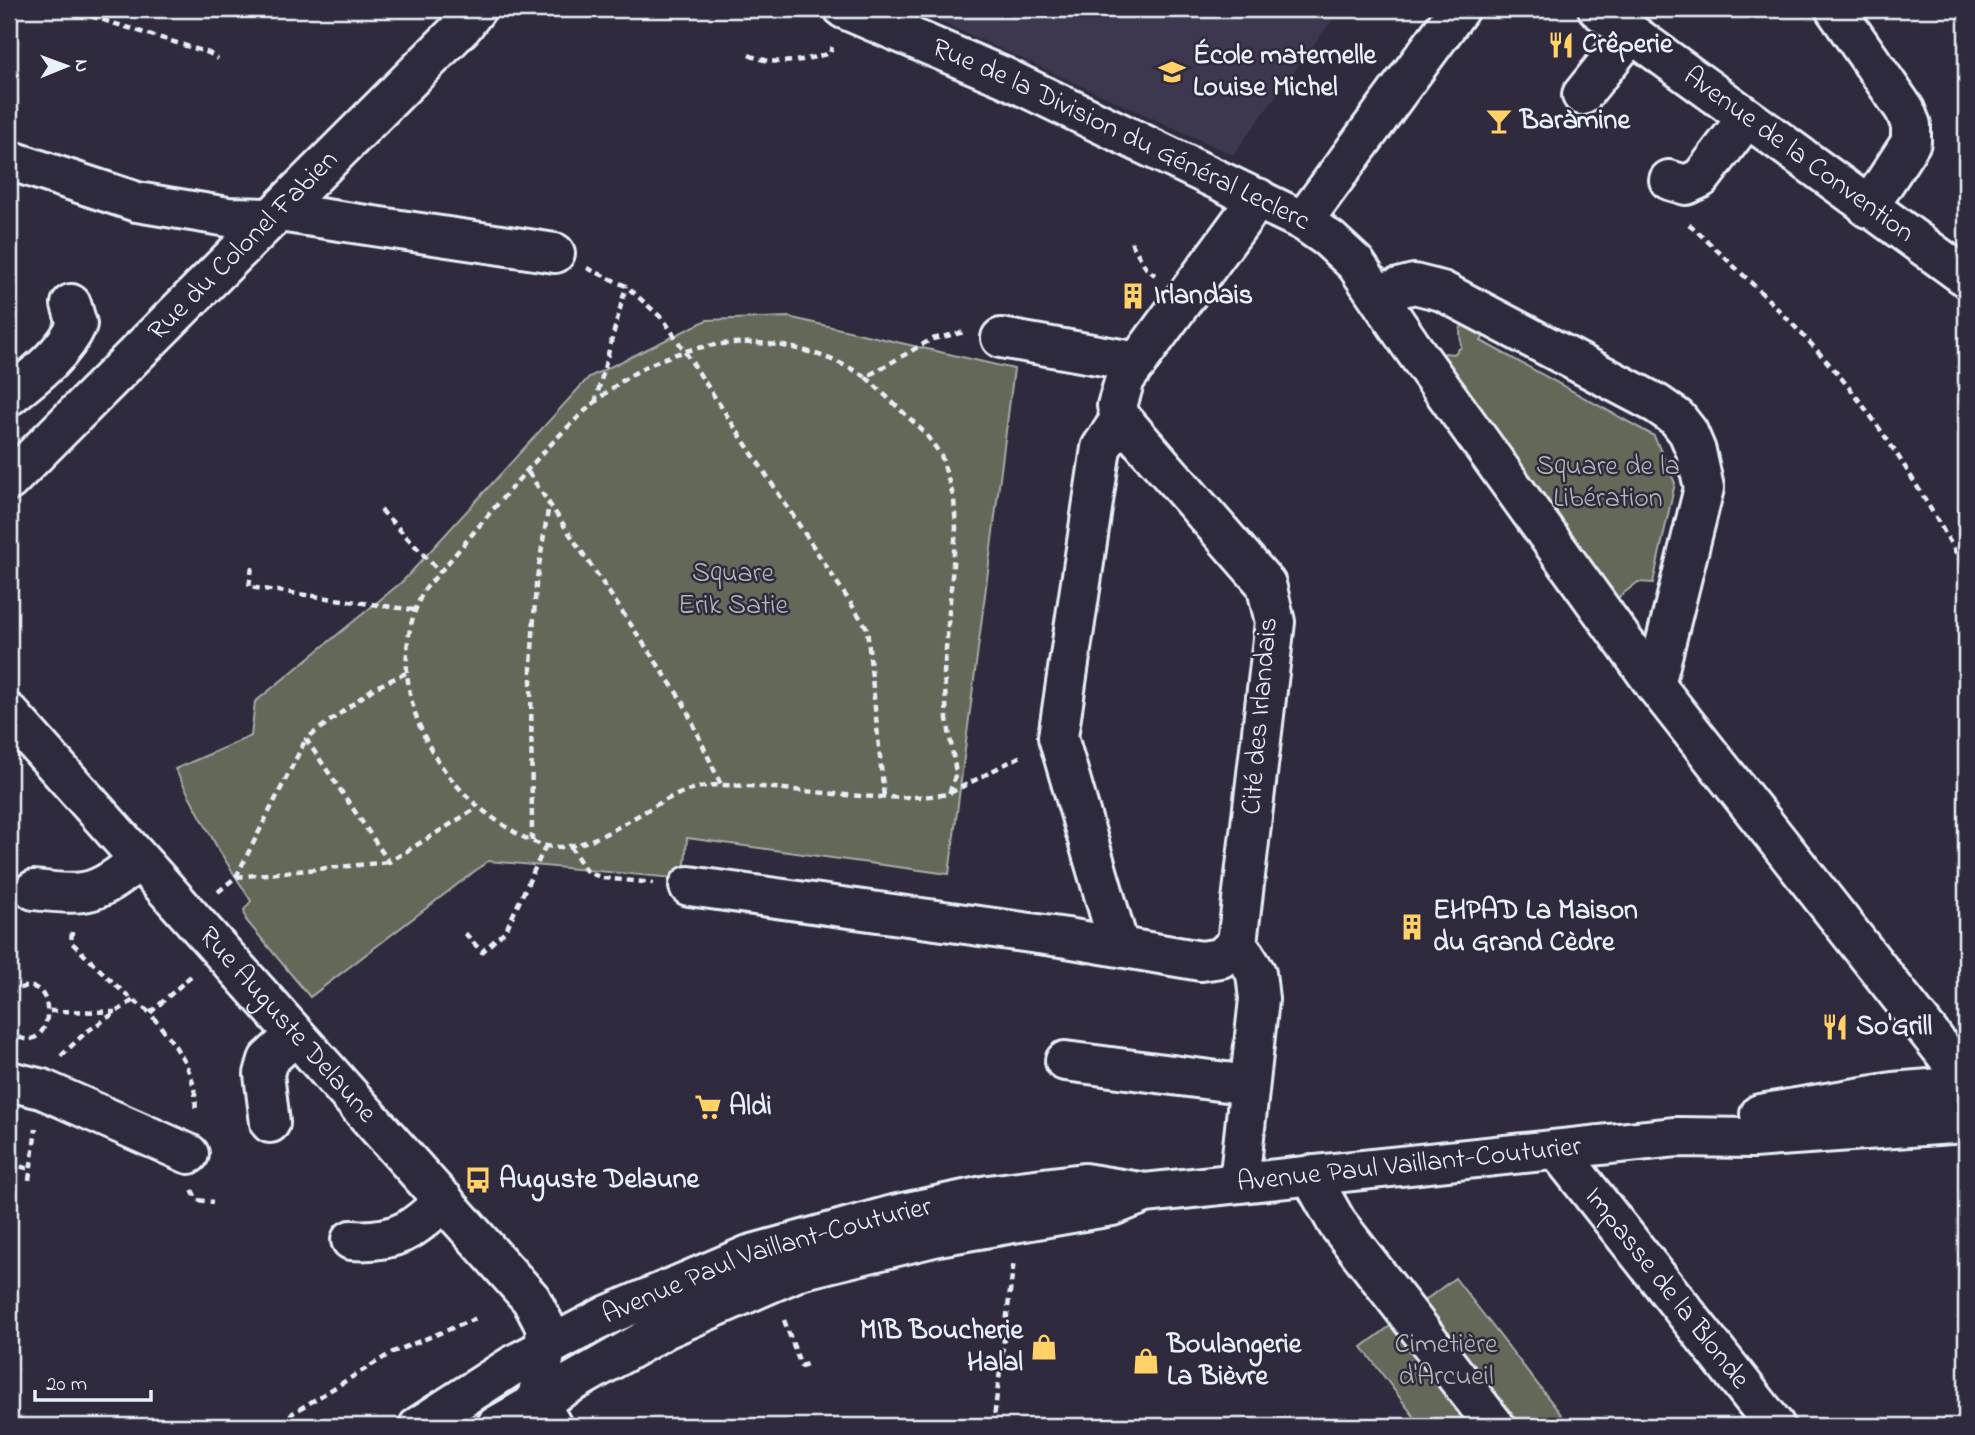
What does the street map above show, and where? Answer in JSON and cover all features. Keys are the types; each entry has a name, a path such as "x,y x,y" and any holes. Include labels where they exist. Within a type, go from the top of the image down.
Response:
{"street":[{"name":"Rue du Colonel Fabien","path":"9,481 276,215 462,27 476,9"},
{"name":"Rue de la Division du Général Leclerc","path":"844,9 1004,77 1258,198 1303,221 1329,239 1356,264 1378,293 1409,344 1656,685 1966,1080"},
{"path":"1303,221 1459,9"},
{"name":"Avenue de la Convention","path":"1598,9 1966,277"},
{"path":"1835,9 1905,110 1911,125 1911,142 1868,208"},
{"path":"1582,95 1631,34"},
{"path":"1669,180 1686,185 1701,178 1746,119"},
{"path":"9,160 137,202 228,217 276,215 555,253"},
{"path":"1119,946 1058,737 1101,448 1122,418 1117,406 1118,393 1258,198"},
{"path":"1378,293 1414,284 1442,291 1657,404 1677,418 1688,432 1696,451 1704,488 1656,685"},
{"path":"9,396 47,363 74,332 77,324 71,304"},
{"path":"1001,338 1138,362"},
{"name":"Cité des Irlandais","path":"1122,418 1266,584 1275,622 1237,943"},
{"name":"Rue Auguste Delaune","path":"9,713 540,1311 545,1326 546,1348 539,1418"},
{"path":"34,890 87,893 99,891 139,860"},
{"path":"689,886 1119,946 1201,961 1221,958 1237,943 1256,973 1259,999 1239,1183"},
{"path":"270,1123 264,1074 268,1060 294,1036"},
{"path":"1065,1061 1249,1085"},
{"path":"25,1085 189,1154"},
{"name":"Avenue Paul Vaillant-Couturier","path":"1675,1137 1772,1111 1893,1092 1966,1086"},
{"name":"Avenue Paul Vaillant-Couturier","path":"496,1426 539,1418 667,1328 769,1282 869,1251 1112,1206 1145,1193 1675,1137 1752,1138 1966,1123"},
{"name":"Impasse de la Blonde","path":"1558,1151 1775,1426"},
{"path":"1310,1175 1337,1223 1495,1426"},
{"name":"Avenue Paul Vaillant-Couturier","path":"419,1426 546,1348 691,1278 749,1255 830,1231 988,1195 1071,1184 1101,1184 1145,1193"},
{"path":"351,1240 376,1242 416,1227 444,1200"}],"path":[{"path":"68,9 209,52 218,59"},
{"path":"749,55 766,62 816,57"},
{"path":"1688,222 1764,294 1847,386 1923,494 1966,570"},
{"path":"1131,242 1152,273"},
{"path":"555,253 626,286 650,304 867,628 884,797"},
{"path":"594,405 626,286"},
{"path":"866,377 932,339 960,331 1001,338"},
{"path":"949,794 956,773 947,719 944,673 956,528 954,499 941,455 925,433 866,377 823,355 792,347 731,342 704,345 626,379 594,405 528,472 424,590 414,610 407,636 406,673 421,731 431,751 447,776 477,808 545,847 570,846 596,838 674,795 693,788 721,785 918,798 949,794 1058,737"},
{"path":"528,472 683,702 721,785"},
{"path":"532,841 531,667 536,584 550,503"},
{"path":"381,510 440,572"},
{"path":"252,567 249,587 414,610"},
{"path":"212,897 236,877 306,739 374,688 406,673"},
{"path":"306,739 389,862"},
{"path":"236,877 389,862 477,808"},
{"path":"570,846 587,872 603,878 689,886"},
{"path":"465,933 482,952 506,930 545,847"},
{"path":"84,924 72,931 71,942 122,991 150,1013"},
{"path":"156,1007 193,974"},
{"path":"9,994 20,988 34,990 45,998 50,1011 46,1026 35,1036 20,1037 9,1031"},
{"path":"25,1085 56,1062 85,1033 135,999"},
{"path":"50,1011 116,1012"},
{"path":"29,1181 36,1129"},
{"path":"9,1164 30,1169"},
{"path":"993,1426 1015,1255"},
{"path":"769,1282 801,1366 810,1363"},
{"path":"282,1426 293,1413 393,1352 477,1318"}],"shaded area":[{"name":"École maternelle Louise Michel","path":"913,9 1340,9 1233,155"}],"green space":[{"name":"Square Erik Satie","path":"788,317 1014,369 949,874 687,838 684,879 488,861 310,997 246,920 244,910 251,901 217,847 175,769 251,736 255,702 403,581 589,377 707,320"},
{"name":"Square de la Libération","path":"1465,319 1487,331 1481,341 1654,436 1675,483 1653,583 1638,582 1616,599 1441,357 1445,353 1454,354 1461,347 1460,330"},
{"name":"Cimetière d'Arcueil","path":"1455,1278 1570,1426 1421,1426 1362,1347"}],"place":[{"name":"Crêperie","path":"1561,45"},
{"name":"École maternelle Louise Michel","path":"1172,72"},
{"name":"Baràmine","path":"1499,121"},
{"name":"Irlandais","path":"1133,296"},
{"name":"EHPAD La Maison du Grand Cèdre","path":"1412,927"},
{"name":"So'Grill","path":"1835,1027"},
{"name":"Aldi","path":"708,1107"},
{"name":"Auguste Delaune","path":"478,1180"},
{"name":"MIB Boucherie Halal","path":"1044,1347"},
{"name":"Boulangerie La Bièvre","path":"1146,1361"}]}
